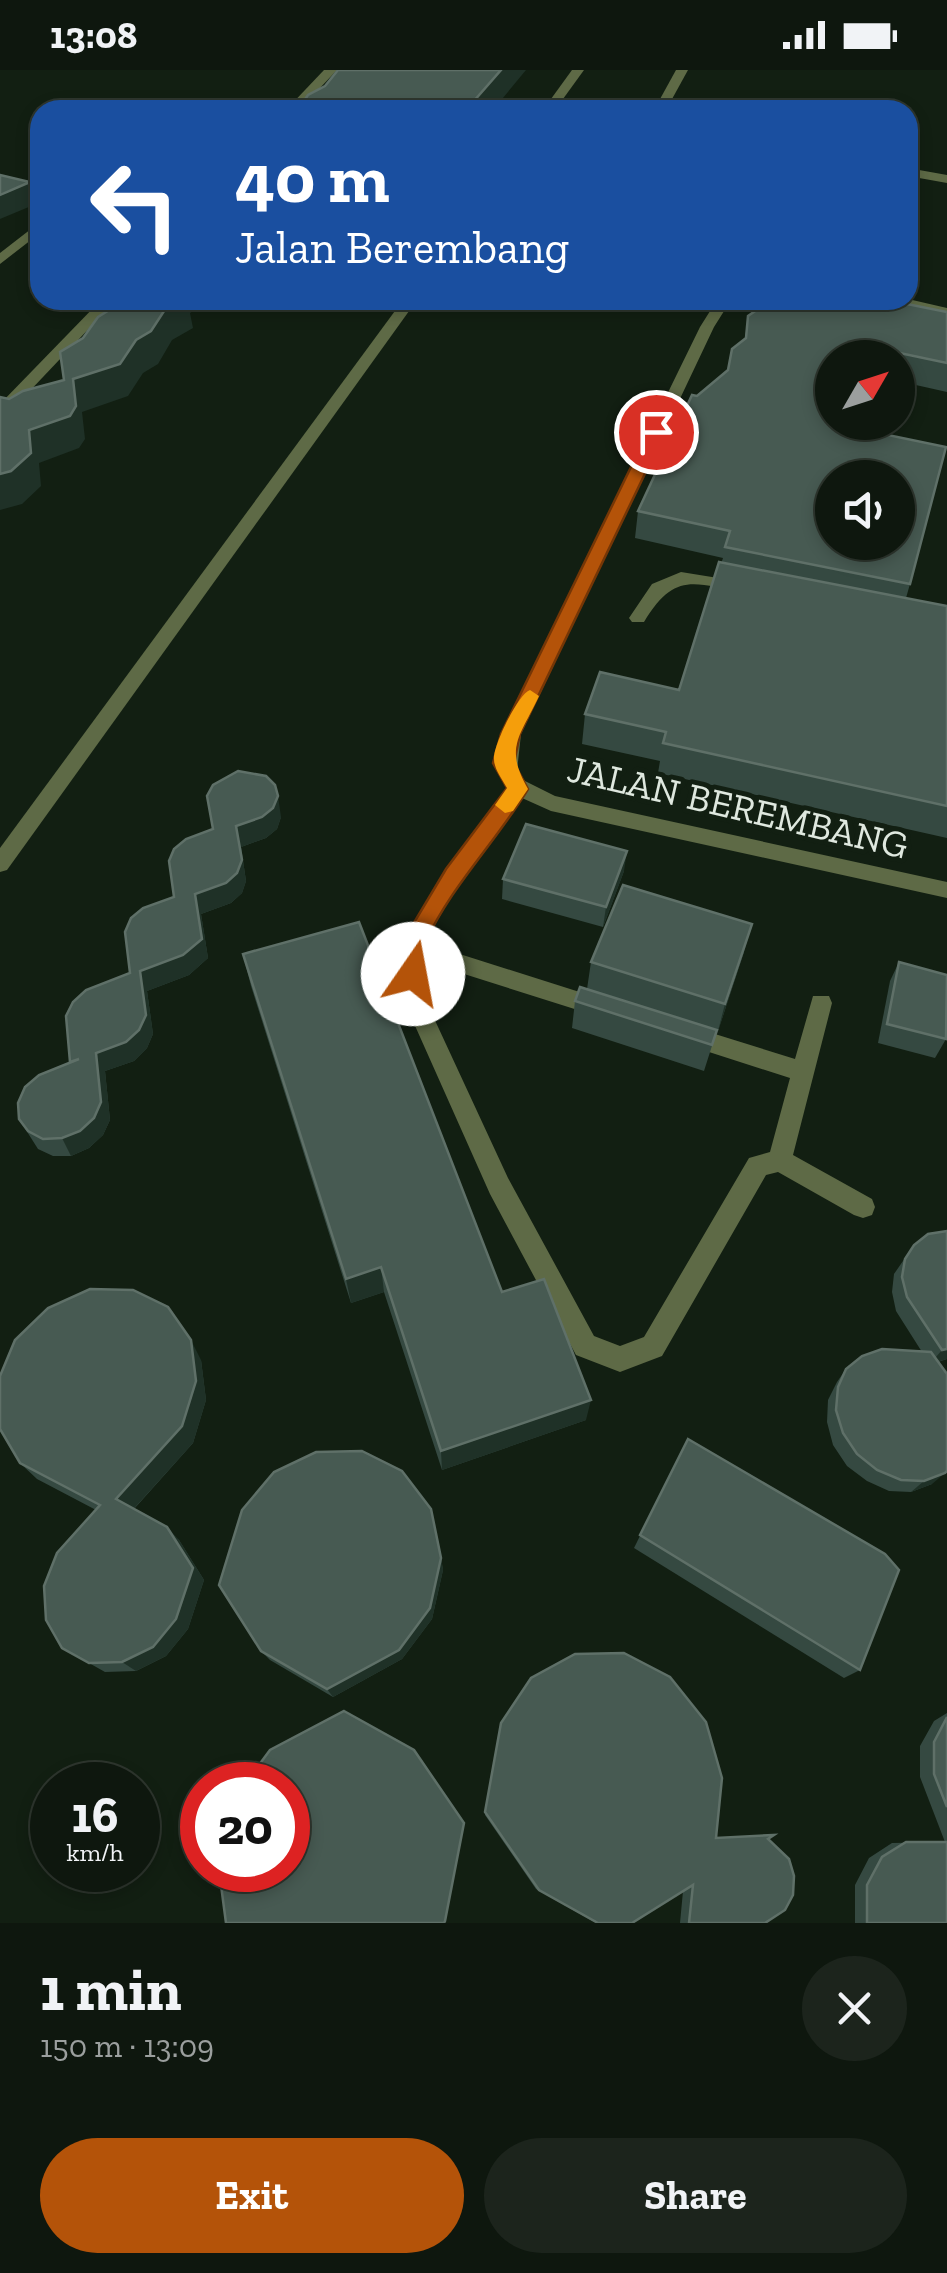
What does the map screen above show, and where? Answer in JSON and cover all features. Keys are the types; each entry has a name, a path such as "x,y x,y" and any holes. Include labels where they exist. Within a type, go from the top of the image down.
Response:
{"lane":[{"path":"302,100 331,70"},
{"path":"556,100 578,70"},
{"path":"666,100 682,70"},
{"path":"918,174 947,179"},
{"path":"0,260 30,234"},
{"path":"918,306 947,312"},
{"path":"0,414 99,310"},
{"path":"0,864 403,310"},
{"name":"JALAN BEREMBANG","path":"718,310 510,734 504,763 518,789 551,803 947,890"},
{"path":"638,618 658,585 683,576 771,593"},
{"path":"518,789 454,874 411,948 415,1001 499,1186 585,1346 620,1359 652,1347 758,1166 780,1160 863,1208"},
{"path":"411,948 616,1013"},
{"path":"780,1160 821,1003"},
{"path":"672,1031 803,1072"}],"building":[{"path":"338,70 501,70 475,100 305,100 325,86"},
{"path":"0,175 30,182 0,195"},
{"path":"918,306 947,312 947,363 915,356 915,340 815,340 815,440 912,440 946,447 910,584 725,547 730,531 638,511 692,395 697,396 728,370 732,349 746,338 748,316 757,310 918,310"},
{"path":"109,310 165,310 120,364 73,379 76,406 70,416 29,430 31,453 11,471 0,474 0,397 9,399 64,380 60,352 83,338 98,317"},
{"path":"719,562 947,606 947,806 663,743 666,732 585,714 600,672 679,690"},
{"path":"238,771 266,776 275,785 278,796 273,808 262,817 236,826 242,860 237,873 226,883 195,894 202,939 183,955 140,971 146,1015 139,1030 126,1042 96,1053 101,1102 94,1118 80,1131 62,1138 43,1139 28,1131 19,1119 18,1103 25,1087 39,1075 79,1059 70,1062 66,1016 73,1002 86,990 130,973 125,932 131,918 143,908 174,897 169,861 174,849 186,839 213,829 207,796 213,785"},
{"path":"526,824 627,851 606,907 503,879"},
{"path":"623,885 752,924 725,1004 591,962"},
{"path":"359,922 502,1292 544,1279 591,1400 441,1451 381,1267 346,1279 243,954"},
{"path":"899,962 947,975 946,1039 887,1024"},
{"path":"580,987 717,1030 712,1045 575,1001"},
{"path":"947,1231 947,1349 942,1350 907,1297 902,1277 905,1259 914,1245 928,1234"},
{"path":"90,1289 133,1290 168,1307 191,1340 196,1381 182,1426 116,1499 167,1527 193,1568 176,1619 153,1647 122,1662 89,1663 62,1648 46,1620 44,1586 57,1553 100,1505 20,1463 0,1429 0,1376 15,1340 48,1308"},
{"path":"882,1349 931,1352 947,1374 945,1473 924,1481 901,1480 877,1470 857,1454 843,1433 836,1410 838,1387 846,1369 862,1356"},
{"path":"688,1439 885,1554 899,1570 860,1670 640,1535"},
{"path":"362,1451 402,1471 431,1509 441,1558 430,1608 399,1650 327,1689 261,1651 219,1585 242,1510 274,1472 316,1452"},
{"path":"624,1653 670,1677 706,1722 722,1778 716,1838 774,1835 768,1839 789,1859 794,1876 793,1895 785,1910 765,1923 689,1923 693,1885 632,1923 598,1923 539,1890 485,1812 501,1723 531,1678 575,1654"},
{"path":"344,1711 414,1750 464,1823 444,1923 226,1923 222,1892 310,1892 310,1762 261,1762 270,1750"},
{"path":"947,1717 947,1807 934,1774 934,1742"},
{"path":"906,1842 947,1842 947,1923 867,1923 867,1885 882,1857"}],"slow traffic":[{"path":"505,805 518,789 507,773 504,750 530,696"}],"route":[{"path":"413,974 411,948 454,874 518,789 504,763 510,734 656,432"}]}
